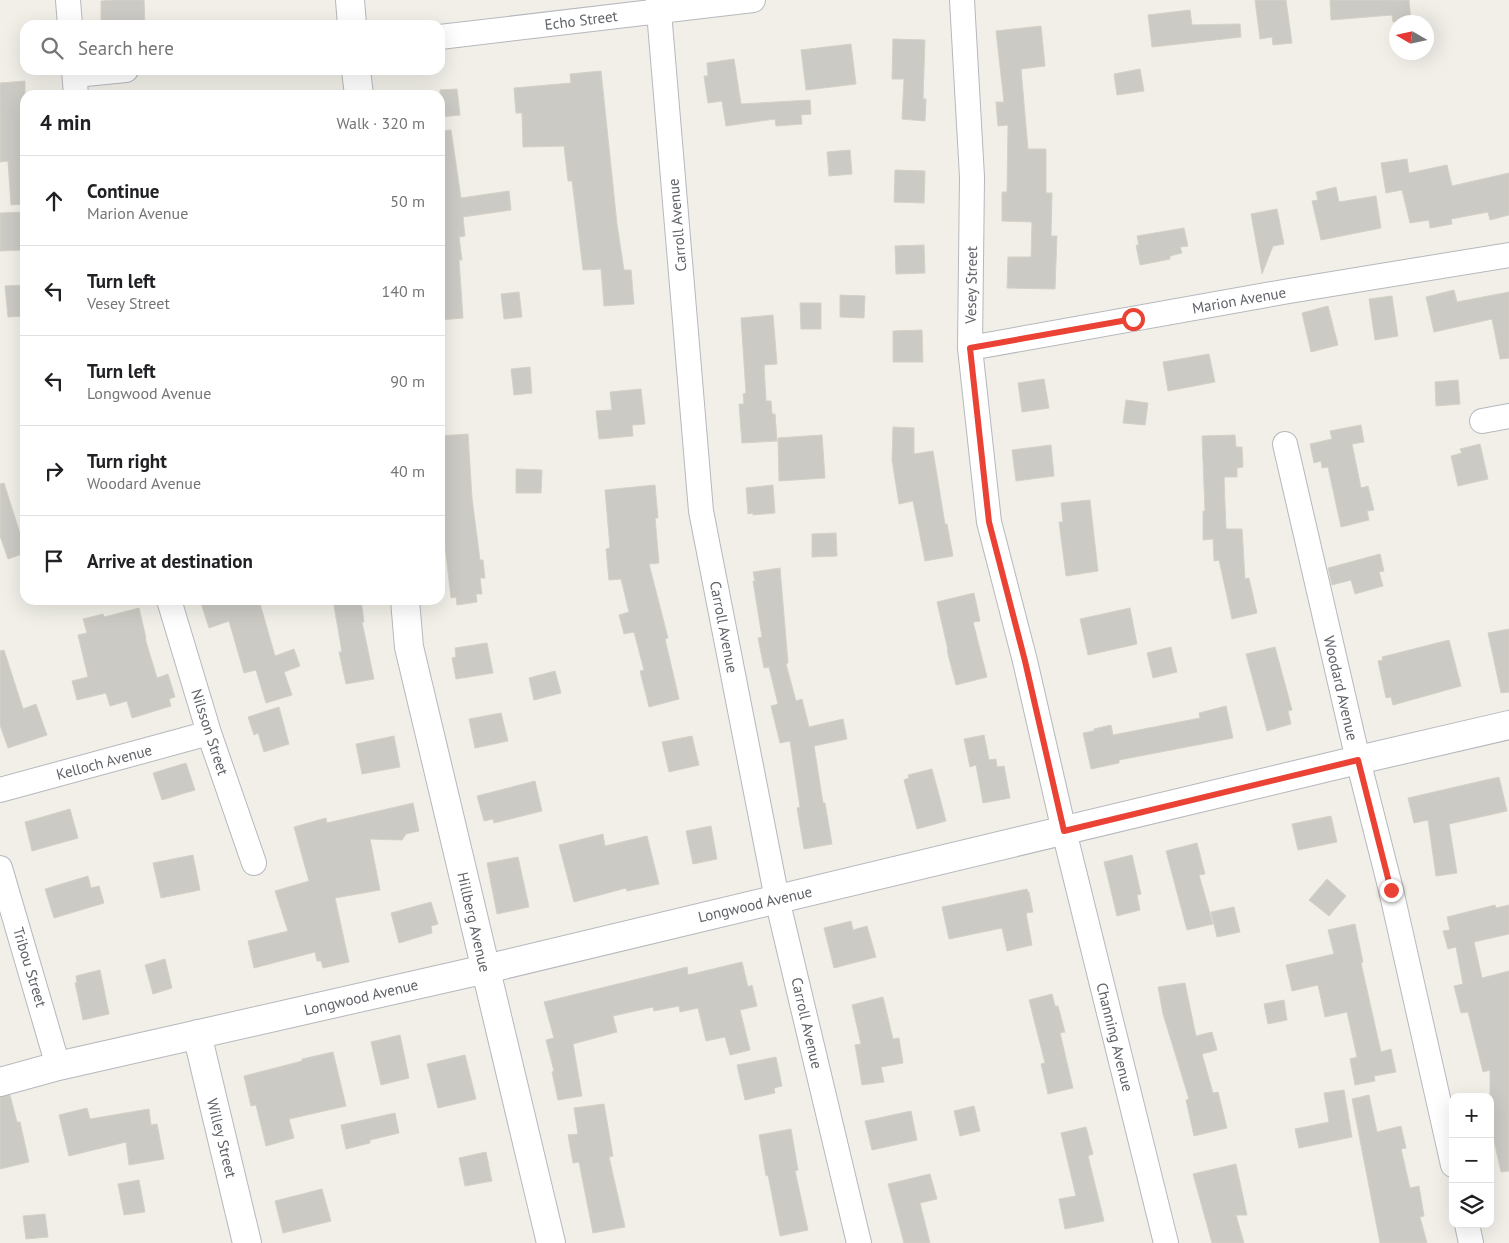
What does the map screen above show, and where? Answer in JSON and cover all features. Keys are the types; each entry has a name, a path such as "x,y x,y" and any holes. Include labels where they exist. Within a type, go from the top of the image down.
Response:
{"street":[{"path":"68,0 70,20"},
{"path":"350,0 352,20"},
{"name":"Echo Street","path":"445,36 658,5 752,0"},
{"name":"Vesey Street","path":"962,0 972,177 970,348 989,522 1025,661 1064,831"},
{"name":"Carroll Avenue","path":"658,5 701,511 777,899 859,1243"},
{"path":"75,80 100,75"},
{"path":"356,75 358,90"},
{"name":"Marion Avenue","path":"970,348 1288,291 1509,255"},
{"path":"1482,421 1509,416"},
{"name":"Woodard Avenue","path":"1285,444 1358,760 1391,890 1449,1147"},
{"name":"Nilsson Street","path":"171,605 209,733 254,863"},
{"name":"Hillberg Avenue","path":"405,605 409,647 551,1243"},
{"name":"Longwood Avenue","path":"0,1082 58,1066 486,969 1509,725"},
{"name":"Kelloch Avenue","path":"0,790 209,733"},
{"name":"Channing Avenue","path":"1064,831 1166,1243"},
{"name":"Tribou Street","path":"0,868 58,1066"},
{"name":"Willey Street","path":"197,1034 247,1243"},
{"path":"1468,1228 1471,1243"}],"building":[{"path":"144,0 145,20 101,20 101,1"},
{"path":"1255,0 1286,0 1292,43 1273,45 1272,37 1260,39"},
{"path":"1330,0 1409,0 1410,15 1331,20"},
{"path":"1190,10 1192,25 1240,24 1241,37 1152,47 1148,15"},
{"path":"1041,26 1045,66 1021,69 1028,149 1046,149 1046,193 1052,193 1051,236 1057,236 1055,289 1007,288 1008,257 1031,257 1032,222 1002,221 1002,192 1007,192 1008,125 998,126 996,102 1004,102 996,31"},
{"path":"893,39 925,40 923,99 926,99 925,121 902,119 904,79 892,79"},
{"path":"851,44 856,84 806,90 801,50"},
{"path":"734,59 741,104 810,100 811,114 801,115 802,124 776,126 775,119 726,126 722,101 708,103 704,76 708,76 707,63"},
{"path":"1140,69 1144,91 1117,95 1114,74"},
{"path":"601,71 617,224 624,270 631,270 634,304 604,306 601,269 583,270 572,181 568,181 564,146 523,147 522,113 516,113 514,88 571,83 570,74"},
{"path":"25,81 25,90 20,90 20,204 11,205 8,161 0,162 0,83"},
{"path":"457,89 460,115 445,116 445,90 440,90"},
{"path":"451,130 461,198 509,191 511,210 463,217 465,236 459,237 462,260 459,260 463,318 445,320 445,131"},
{"path":"850,150 852,174 829,176 827,152"},
{"path":"1407,159 1409,173 1447,165 1452,186 1509,173 1509,215 1490,220 1488,212 1451,219 1452,224 1430,228 1429,220 1410,223 1402,190 1386,193 1381,163"},
{"path":"895,170 925,171 924,203 894,202"},
{"path":"1336,187 1339,202 1376,196 1381,228 1321,240 1312,201 1318,200 1316,192"},
{"path":"1277,209 1284,244 1273,246 1262,274 1251,214"},
{"path":"20,212 20,250 0,251 0,213"},
{"path":"1184,228 1188,246 1180,247 1182,253 1170,256 1170,259 1140,265 1136,245 1139,245 1137,236"},
{"path":"924,245 925,273 896,274 895,246"},
{"path":"20,285 20,316 8,317 5,286"},
{"path":"1454,290 1457,302 1509,292 1509,358 1500,359 1492,319 1434,332 1426,297"},
{"path":"519,292 522,317 504,319 501,294"},
{"path":"840,295 865,296 864,318 840,317"},
{"path":"1392,296 1398,336 1375,340 1369,299"},
{"path":"800,303 821,303 821,329 801,329"},
{"path":"1328,306 1338,345 1311,352 1302,313"},
{"path":"773,315 777,364 764,365 766,401 771,401 772,414 775,414 777,441 742,443 739,404 744,404 743,394 746,393 741,318"},
{"path":"922,330 923,362 893,362 893,331"},
{"path":"1209,354 1215,382 1168,391 1163,362"},
{"path":"530,367 532,393 514,395 511,369"},
{"path":"1044,379 1049,408 1022,412 1018,383"},
{"path":"1458,380 1460,404 1436,406 1435,382"},
{"path":"641,389 645,424 632,425 633,436 599,439 596,411 612,410 610,392"},
{"path":"1126,400 1148,403 1145,425 1123,423"},
{"path":"1361,425 1364,442 1352,444 1361,488 1368,486 1374,510 1367,511 1369,520 1341,527 1328,467 1322,468 1321,461 1314,463 1310,444 1332,439 1330,431"},
{"path":"893,427 914,428 914,454 933,451 945,524 947,524 953,556 925,561 913,501 899,504 892,460"},
{"path":"468,434 472,498 480,560 483,560 485,578 480,578 482,594 476,594 477,602 457,605 456,597 451,598 445,546 445,436"},
{"path":"822,435 825,478 779,481 778,438"},
{"path":"1235,435 1236,447 1242,447 1243,467 1237,468 1237,477 1224,477 1226,529 1242,529 1245,579 1249,578 1257,613 1232,619 1219,560 1214,561 1213,539 1203,540 1203,511 1205,511 1202,436"},
{"path":"1480,444 1488,479 1458,486 1451,456 1462,453 1460,449"},
{"path":"1051,445 1054,476 1016,481 1012,450"},
{"path":"516,469 542,470 541,493 516,493"},
{"path":"4,483 20,533 20,555 8,559 0,536 0,484"},
{"path":"655,485 658,518 655,518 659,563 649,564 668,638 665,639 679,699 649,707 640,671 644,670 634,632 624,634 619,615 629,612 621,579 609,580 606,549 610,548 605,490"},
{"path":"773,485 775,513 748,514 746,488"},
{"path":"1090,500 1098,571 1066,576 1059,522 1063,522 1061,503"},
{"path":"836,533 837,556 812,557 812,534"},
{"path":"1380,554 1384,571 1379,572 1383,586 1355,594 1351,580 1332,585 1328,568"},
{"path":"780,568 788,663 786,664 796,701 802,699 809,727 843,719 847,739 814,746 832,844 804,849 797,808 800,807 790,741 780,743 771,706 778,704 769,667 764,668 758,638 762,637 753,581 755,581 753,572"},
{"path":"974,593 980,621 973,622 987,677 956,685 937,602"},
{"path":"202,605 260,605 275,656 294,649 300,666 284,672 292,695 266,703 256,670 244,673 229,621 209,628"},
{"path":"334,605 362,605 364,622 362,622 374,679 346,684 339,652 342,652"},
{"path":"139,608 145,638 157,678 168,674 175,697 169,699 171,706 132,718 127,701 110,706 106,693 77,700 72,681 88,677 78,635 87,633 83,619 103,614 104,617"},
{"path":"1130,608 1137,644 1088,655 1080,619"},
{"path":"1509,629 1509,692 1501,693 1488,633"},
{"path":"1449,640 1461,686 1393,705 1391,697 1386,698 1378,661 1383,660 1382,657"},
{"path":"487,643 493,673 456,679 452,658 456,657 455,648"},
{"path":"1171,647 1177,672 1153,678 1147,653"},
{"path":"1275,647 1292,710 1288,711 1291,724 1267,731 1246,654"},
{"path":"4,650 23,709 36,704 47,735 8,748 0,725 0,651"},
{"path":"555,671 561,693 534,700 529,678"},
{"path":"1226,706 1233,738 1119,760 1119,763 1091,769 1083,733 1111,725 1113,735 1200,718 1199,713"},
{"path":"279,707 289,744 264,752 258,733 254,735 248,717"},
{"path":"501,713 508,741 475,748 469,719"},
{"path":"984,735 989,760 996,759 997,767 1004,766 1010,798 983,803 976,765 970,767 964,739"},
{"path":"394,736 400,767 362,774 356,744"},
{"path":"692,736 699,765 669,772 662,742"},
{"path":"186,763 195,790 162,800 153,773"},
{"path":"932,769 946,821 917,829 904,780 909,778 908,775"},
{"path":"1499,777 1507,811 1449,824 1457,873 1436,876 1428,820 1414,823 1408,798"},
{"path":"535,781 542,811 494,823 493,819 484,821 477,796"},
{"path":"413,803 419,831 406,834 402,840 370,839 380,890 335,898 349,962 323,968 321,961 317,961 315,952 254,968 248,941 288,931 275,891 309,881 294,827 326,818 327,823"},
{"path":"70,809 78,838 32,851 25,822"},
{"path":"1331,816 1337,842 1298,850 1292,824"},
{"path":"711,826 717,859 693,864 686,831"},
{"path":"603,834 605,846 647,836 659,884 627,891 626,888 574,902 559,845"},
{"path":"1197,843 1205,874 1199,875 1213,924 1187,930 1166,851"},
{"path":"193,855 200,890 161,898 153,863"},
{"path":"1132,855 1141,894 1137,895 1140,910 1117,916 1104,862"},
{"path":"518,857 529,907 497,914 487,863"},
{"path":"88,876 91,888 99,886 104,903 54,918 45,889"},
{"path":"1327,879 1346,896 1329,916 1309,900"},
{"path":"1027,889 1033,912 1026,913 1032,945 1007,951 1002,928 949,939 942,907"},
{"path":"431,902 438,924 431,926 432,933 399,943 391,913"},
{"path":"1495,905 1496,908 1509,905 1509,934 1474,942 1482,978 1509,971 1509,1171 1501,1172 1494,1141 1494,1093 1490,1093 1490,1070 1483,1072 1468,1012 1461,1013 1454,986 1463,984 1456,947 1448,949 1443,931 1450,930 1447,917"},
{"path":"1234,907 1240,932 1217,937 1211,912"},
{"path":"851,921 853,930 867,926 876,957 834,968 824,928"},
{"path":"1355,924 1363,962 1361,963 1381,1052 1391,1049 1396,1072 1374,1076 1375,1081 1355,1085 1350,1059 1357,1057 1347,1012 1325,1017 1318,985 1292,991 1286,965 1334,954 1328,930"},
{"path":"165,959 172,988 153,994 145,965"},
{"path":"742,962 748,987 752,985 757,1006 740,1010 750,1050 730,1055 725,1037 706,1041 698,1008 680,1012 679,1006 654,1011 653,1007 613,1016 617,1032 573,1044 582,1096 558,1100 552,1072 554,1071 546,1040 554,1038 544,1002 687,967 688,975"},
{"path":"100,970 109,1014 83,1020 75,983 77,982 76,976"},
{"path":"1185,983 1196,1036 1212,1032 1217,1050 1202,1054 1213,1093 1218,1092 1227,1128 1194,1136 1186,1100 1189,1099 1163,1014 1158,987"},
{"path":"1052,994 1055,1006 1058,1006 1065,1032 1060,1033 1073,1088 1048,1094 1041,1064 1045,1063 1029,1000"},
{"path":"883,997 893,1039 899,1038 903,1063 881,1067 884,1082 862,1085 855,1045 861,1044 852,1005"},
{"path":"1284,1000 1287,1020 1268,1024 1264,1004"},
{"path":"400,1035 409,1078 381,1085 371,1042"},
{"path":"333,1052 346,1106 289,1119 294,1138 266,1146 256,1105 251,1106 244,1076"},
{"path":"465,1055 476,1099 438,1108 427,1064"},
{"path":"776,1057 782,1086 774,1088 775,1093 745,1100 737,1065"},
{"path":"1344,1090 1352,1137 1299,1148 1295,1129 1329,1122 1324,1093"},
{"path":"10,1095 17,1122 20,1122 29,1162 0,1169 0,1097"},
{"path":"1369,1095 1377,1132 1401,1126 1406,1148 1401,1149 1410,1188 1419,1186 1424,1216 1420,1217 1427,1243 1380,1243 1352,1099"},
{"path":"604,1104 613,1156 609,1157 625,1227 593,1233 579,1162 573,1163 568,1135 578,1134 574,1108"},
{"path":"974,1106 980,1131 960,1136 954,1111"},
{"path":"87,1108 90,1119 149,1109 151,1125 157,1124 164,1159 129,1165 126,1142 69,1156 59,1115"},
{"path":"911,1111 917,1140 872,1150 865,1121"},
{"path":"395,1113 399,1133 370,1140 370,1143 346,1149 341,1125"},
{"path":"1086,1127 1093,1154 1088,1156 1104,1221 1065,1229 1059,1199 1076,1196 1061,1133"},
{"path":"791,1129 798,1170 795,1171 808,1230 780,1236 759,1135"},
{"path":"486,1152 492,1181 465,1186 459,1158"},
{"path":"1236,1164 1247,1215 1236,1215 1244,1243 1212,1243 1193,1174"},
{"path":"930,1174 937,1199 920,1203 930,1243 904,1243 888,1184"},
{"path":"139,1180 145,1212 124,1215 118,1184"},
{"path":"322,1189 331,1221 283,1233 275,1201"},
{"path":"45,1214 48,1237 26,1239 23,1216"}],"route":[{"path":"1133,319 970,348 989,522 1025,661 1064,831 1358,760 1391,890"}]}
